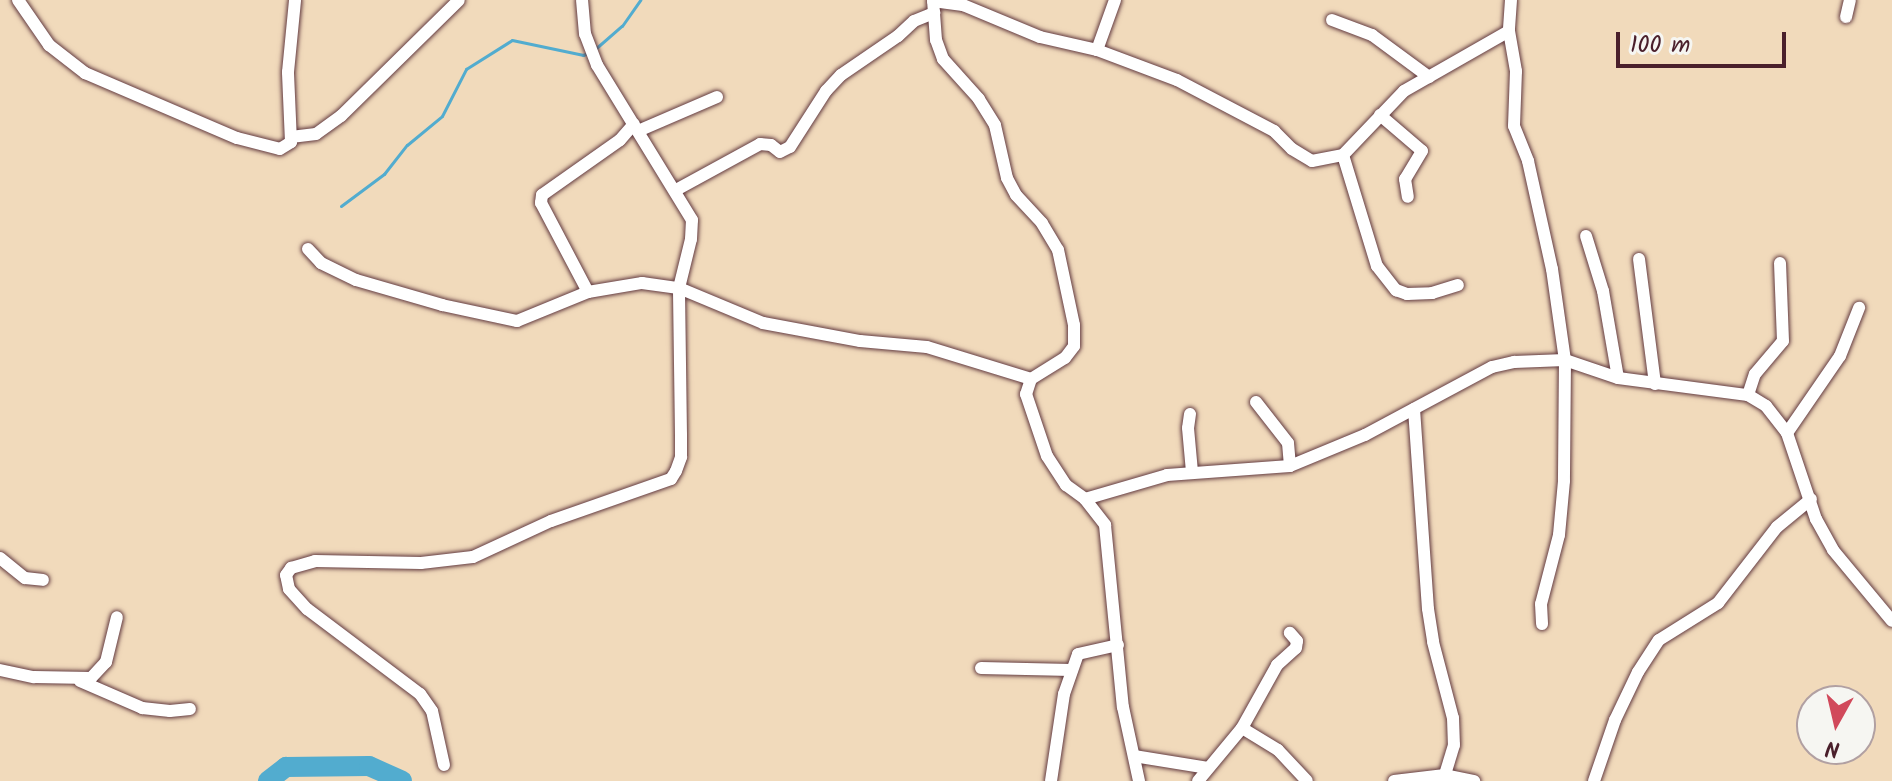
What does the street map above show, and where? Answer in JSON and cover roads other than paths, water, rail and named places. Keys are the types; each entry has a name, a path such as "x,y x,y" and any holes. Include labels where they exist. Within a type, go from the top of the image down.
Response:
{"street":[{"path":"18,0 49,45 94,78 257,144 283,149 290,145 291,137 288,72 295,0"},
{"path":"291,137 316,134 341,116 459,0"},
{"path":"444,765 432,711 420,694 307,609 289,589 286,575 291,568 315,561 421,563 473,557 551,521 671,479 681,457 682,316 679,288 691,239 692,220 597,65 585,34 582,0"},
{"path":"1097,50 1115,0"},
{"path":"1511,0 1509,31 1516,71 1514,126 1528,161 1552,269 1565,360 1564,481 1559,535 1541,604 1542,624"},
{"path":"1846,17 1850,0"},
{"path":"934,5 936,40 943,59 979,99 995,125 1007,178 1058,250 1072,313 1074,346 1065,358 1031,379 1026,394 1047,456 1066,485 1085,499 1105,525 1123,707 1139,781"},
{"path":"676,190 760,144 771,145 780,152 790,147 826,91 841,75 898,36 934,5 963,5 1040,37 1097,50 1177,80 1274,131 1292,149 1312,161 1343,155 1404,91 1509,31"},
{"path":"1332,20 1372,35 1429,77"},
{"path":"588,292 541,203 542,195 636,127 717,97"},
{"path":"1380,115 1422,151 1405,179 1408,197"},
{"path":"1343,155 1377,266 1396,290 1407,294 1432,293 1458,285"},
{"path":"1586,236 1603,291 1618,378"},
{"path":"308,249 321,263 356,280 442,305 517,321 545,313 588,292 642,283 679,288 763,323 860,341 927,347 1031,379"},
{"path":"1639,259 1655,384"},
{"path":"1748,395 1755,374 1783,341 1780,263"},
{"path":"1787,433 1840,356 1859,308"},
{"path":"1085,499 1167,475 1290,466 1365,435 1492,367 1514,362 1565,360 1618,378 1748,395 1766,406 1787,433 1816,519 1833,550 1872,601 1892,621"},
{"path":"1256,402 1288,443 1290,466"},
{"path":"1414,409 1428,609 1433,642 1453,718 1454,745 1445,775"},
{"path":"1190,414 1192,472"},
{"path":"1594,781 1615,720 1638,672 1659,640 1718,603 1770,536 1811,499"},
{"path":"0,558 25,578 43,580"},
{"path":"0,670 91,678 102,668 117,617"},
{"path":"1198,781 1242,728 1277,665 1296,648 1297,641 1290,633"},
{"path":"1051,781 1071,670 1078,654 1118,645"},
{"path":"981,668 1071,670"},
{"path":"73,678 142,708 190,709"},
{"path":"1242,728 1278,750 1307,781"},
{"path":"1134,756 1208,768"},
{"path":"1400,781 1445,775 1474,781"}],"waterway":[{"path":"594,50 622,26 640,0"},
{"path":"341,206 384,174 407,145 442,116 466,69 512,40 583,55 588,53"},
{"path":"268,781 286,767 369,766 402,781"}]}
